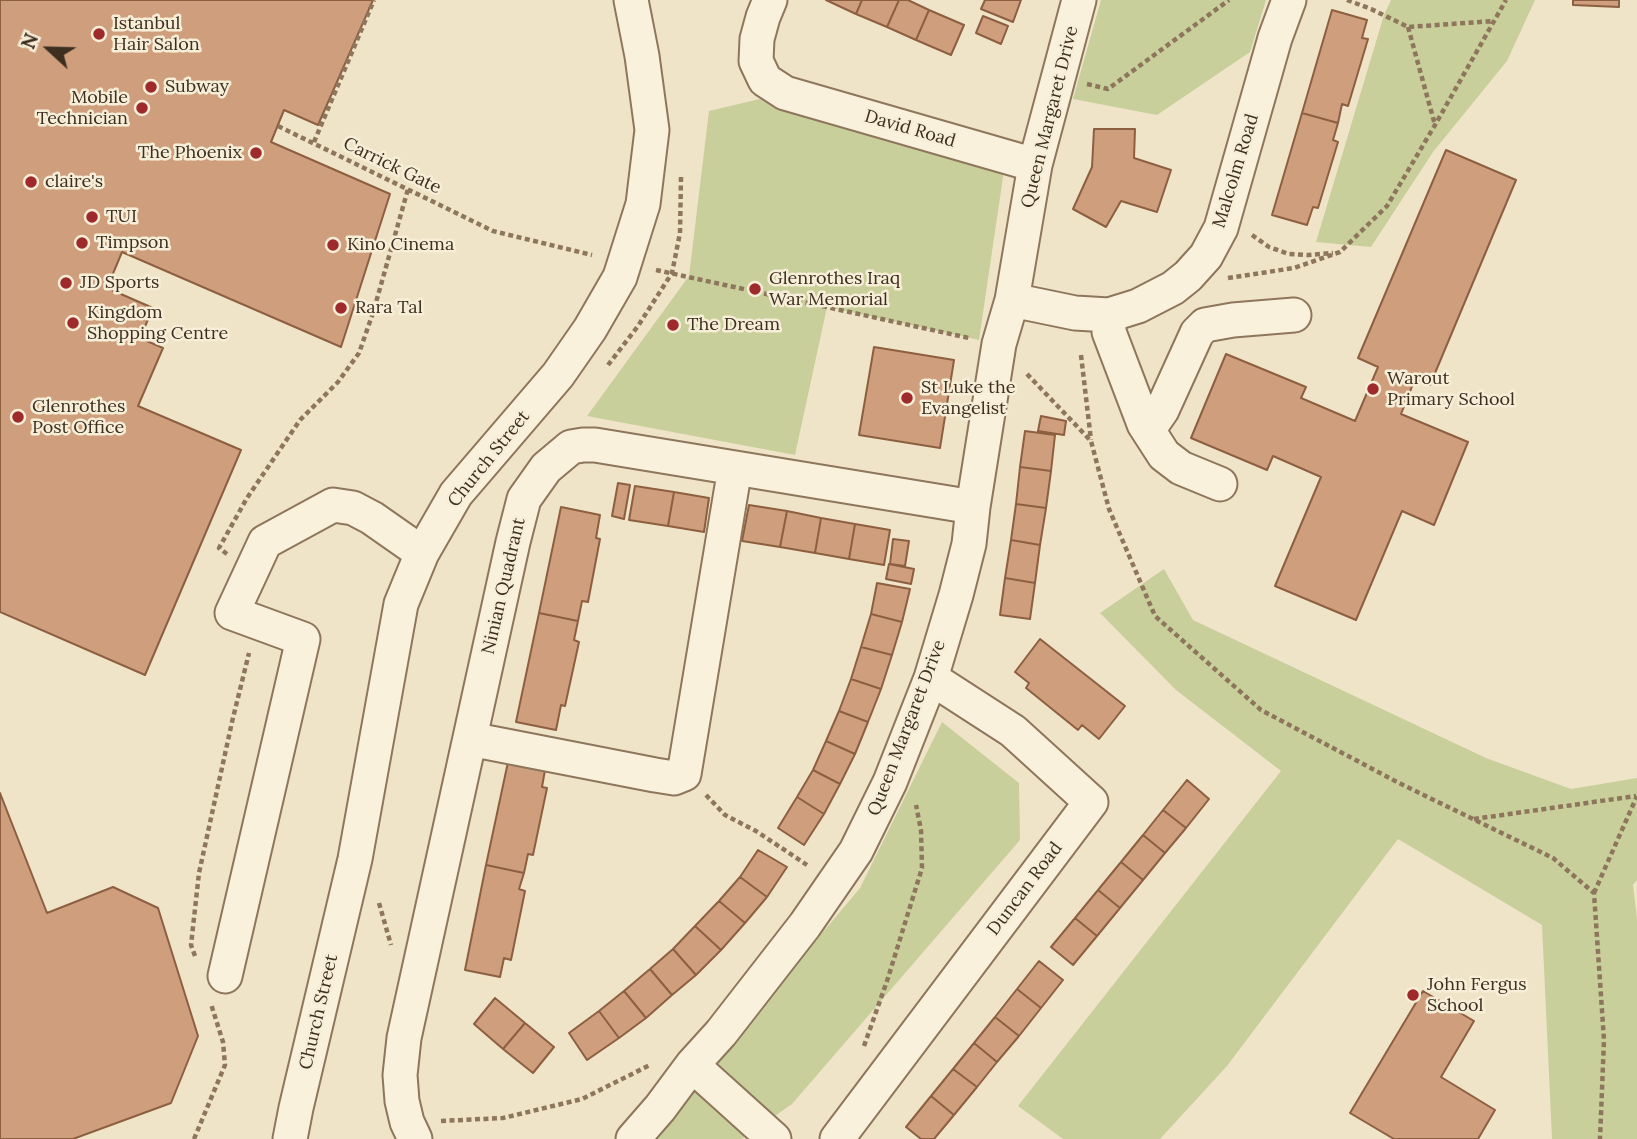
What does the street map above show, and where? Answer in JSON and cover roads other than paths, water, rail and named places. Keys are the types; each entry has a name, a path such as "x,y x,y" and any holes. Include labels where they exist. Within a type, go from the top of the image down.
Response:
{"street":[{"name":"Church Street","path":"290,1139 355,859 401,604 422,553 456,495 558,375 590,329 620,277 643,204 652,130 631,0"},
{"name":"David Road","path":"770,0 757,39 756,61 765,80 785,93 1035,165"},
{"name":"Queen Margaret Drive","path":"633,1139 721,1033 805,925 856,851 895,769 931,678 969,544 999,344 1012,300 1035,165 1079,0"},
{"name":"Malcolm Road","path":"1012,300 1076,313 1109,315 1138,306 1180,282 1206,256 1221,229 1275,38 1289,0"},
{"path":"1180,282 1205,325"},
{"path":"1109,315 1109,332 1144,424 1164,455 1181,468 1220,484"},
{"path":"1144,424 1153,422 1162,410 1197,333 1205,325 1294,315"},
{"name":"Ninian Quadrant","path":"411,1131 402,1101 400,1075 404,1038 510,555 524,499 546,468 571,447 595,445 973,507"},
{"path":"470,738 655,775 674,778 684,774 735,468"},
{"path":"225,976 303,639 232,613 265,542 333,505 353,508 372,518 422,553"},
{"name":"Duncan Road","path":"836,1139 1091,802 1013,731 931,678"},
{"path":"692,1065 774,1139"}],"place":[{"name":"Istanbul Hair Salon","path":"99,34"},
{"name":"Subway","path":"151,87"},
{"name":"Mobile Technician","path":"142,108"},
{"name":"The Phoenix","path":"256,153"},
{"name":"claire's","path":"31,182"},
{"name":"TUI","path":"92,217"},
{"name":"Timpson","path":"82,243"},
{"name":"Kino Cinema","path":"333,245"},
{"name":"JD Sports","path":"66,283"},
{"name":"Glenrothes Iraq War Memorial","path":"755,289"},
{"name":"Rara Tal","path":"341,308"},
{"name":"Kingdom Shopping Centre","path":"73,323"},
{"name":"The Dream","path":"673,325"},
{"name":"Warout Primary School","path":"1373,389"},
{"name":"St Luke the Evangelist","path":"907,398"},
{"name":"Glenrothes Post Office","path":"18,417"},
{"name":"John Fergus School","path":"1413,995"}]}
